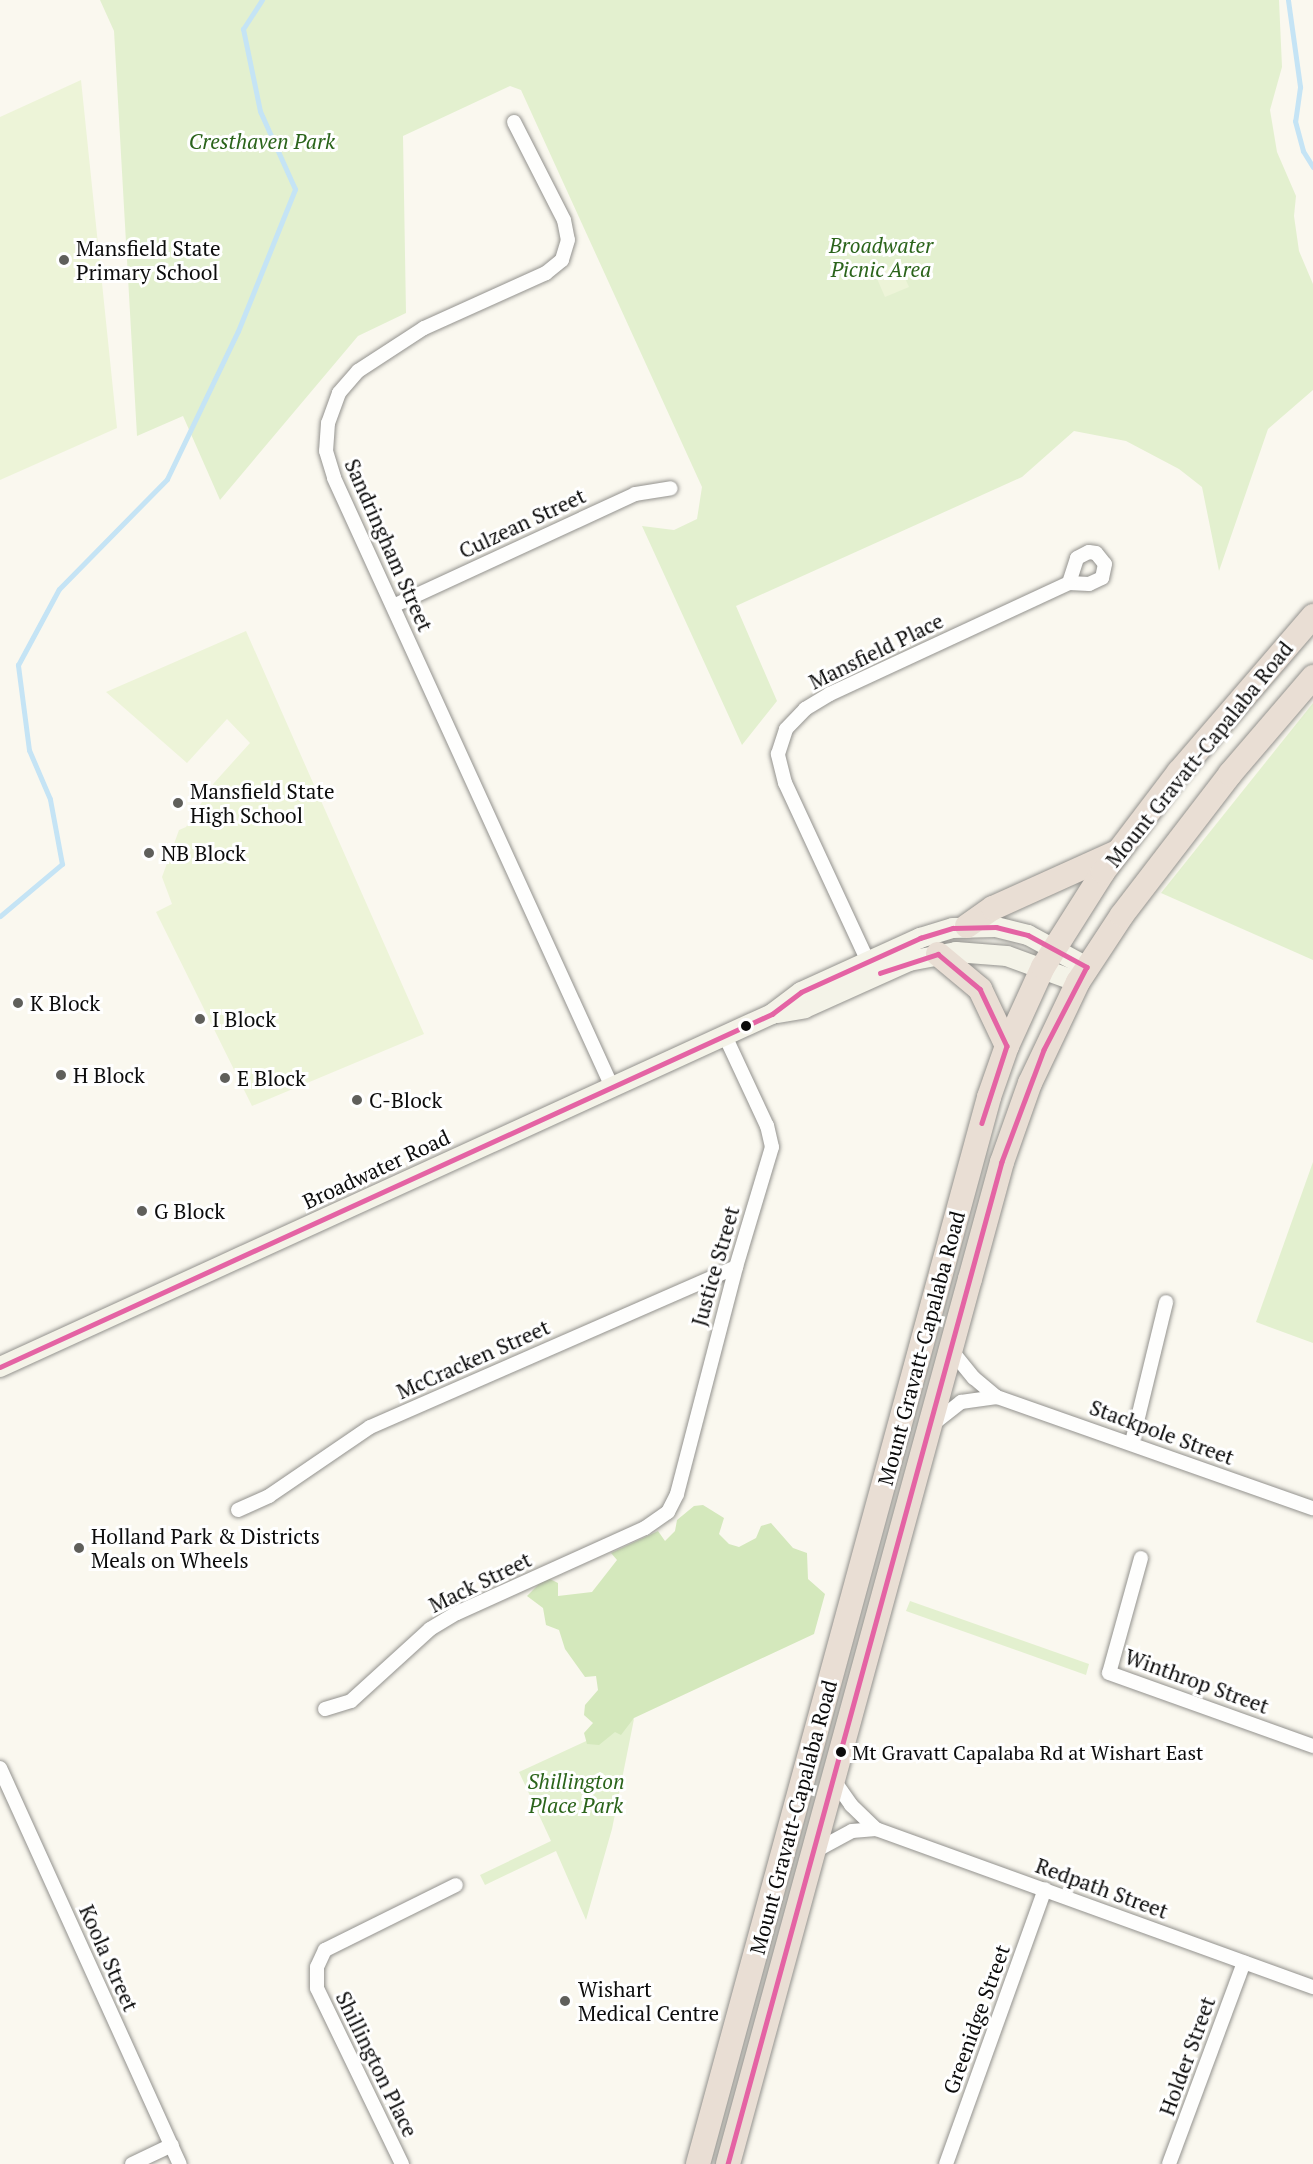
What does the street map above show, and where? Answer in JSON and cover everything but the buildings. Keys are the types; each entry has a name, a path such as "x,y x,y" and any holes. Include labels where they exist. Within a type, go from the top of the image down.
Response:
{"highway":[{"name":"Mount Gravatt-Capalaba Road","path":"698,2164 989,1097 1007,1046 1048,957 1117,852 1179,772 1313,616"},
{"name":"Mount Gravatt-Capalaba Road","path":"728,2164 951,1350 1016,1122 1044,1050 1082,975 1174,845 1313,677"},
{"path":"967,926 993,908 1117,852"},
{"path":"938,954 980,989 1007,1046"}],"main road":[{"name":"Broadwater Road","path":"0,1367 772,1014 805,1008 934,933 967,926 1013,930 1048,957 1082,975"},
{"name":"Broadwater Road","path":"872,968 938,954 988,952 1048,957"}],"street":[{"name":"Sandringham Street","path":"514,122 564,220 568,240 562,260 546,273 388,348 358,370 339,393 328,423 326,451 334,478 612,1087"},
{"name":"Culzean Street","path":"393,606 635,494 671,488"},
{"name":"Mansfield Place","path":"872,968 785,783 778,754 786,729 805,709 830,694 1069,583"},
{"name":"Justice Street","path":"668,1512 677,1494 736,1266 772,1147 767,1126 725,1036"},
{"name":"McCracken Street","path":"238,1510 269,1496 370,1427 736,1266"},
{"path":"1132,1442 1166,1302"},
{"name":"Stackpole Street","path":"951,1350 997,1396 1313,1508"},
{"name":"Stackpole Street","path":"929,1428 961,1402 997,1396"},
{"name":"Mack Street","path":"325,1709 351,1701 430,1629 457,1613 645,1528 668,1512"},
{"name":"Winthrop Street","path":"1142,1558 1109,1673 1313,1746"},
{"name":"Koola Street","path":"0,1768 180,2164"},
{"name":"Redpath Street","path":"833,1779 850,1805 876,1828 1313,1987"},
{"path":"814,1852 852,1831 876,1828"},
{"name":"Shillington Place","path":"402,2164 317,1988 317,1967 325,1950 456,1885"},
{"name":"Greenidge Street","path":"946,2164 1045,1889"},
{"name":"Holder Street","path":"1169,2164 1244,1962"},
{"path":"132,2164 172,2145"}],"green space":[{"name":"Broadwater Picnic Area","path":"100,0 1279,0 1282,67 1270,110 1277,152 1296,196 1294,216 1299,251 1313,284 1313,390 1268,429 1219,571 1202,487 1179,469 1126,441 1074,431 1022,477 736,606 777,701 742,745 642,526 674,530 697,519 702,487 521,90 510,86 403,136 406,313 358,336 220,500 183,416 137,436 114,31"},
{"name":"Mansfield State Primary School","path":"81,80 117,428 0,480 0,117"},
{"path":"898,263 909,287 885,297 875,274"},
{"path":"246,631 424,1034 252,1106 156,912 172,904 162,877 179,830 186,827 214,783 250,743 227,719 187,763 106,692"},
{"path":"1313,703 1313,960 1161,893"},
{"path":"1313,1162 1313,1343 1256,1322"},
{"path":"703,1505 724,1518 719,1534 729,1544 739,1547 756,1538 761,1526 771,1523 793,1548 807,1553 808,1579 825,1594 814,1634 634,1718 621,1735 615,1732 599,1745 587,1744 584,1733 593,1723 584,1715 585,1705 598,1690 596,1676 585,1677 565,1649 559,1630 546,1625 543,1608 527,1596 546,1577 558,1583 558,1596 592,1592 617,1560 611,1553 658,1531 665,1541 675,1531 677,1520 694,1506"},
{"path":"910,1601 1089,1664 1086,1675 906,1611"},
{"name":"Shillington Place Park","path":"634,1719 612,1829 586,1920 556,1851 485,1885 480,1875 551,1841 519,1772"}],"waterway":[{"path":"0,916 62,864 50,799 29,750 18,665 59,589 167,479 238,331 295,189 260,111 243,29 262,0"},
{"path":"1288,0 1300,87 1295,121 1303,151 1313,167"}],"transit line":[{"path":"0,1367 772,1014 801,992 920,938 953,928 996,927 1028,935 1087,967 1044,1050 1002,1162 728,2164"},
{"path":"880,973 938,954 980,989 1007,1046 982,1123"}],"place":[{"name":"Mansfield State Primary School","path":"64,260"},
{"name":"Mansfield State High School","path":"178,803"},
{"name":"NB Block","path":"149,853"},
{"name":"K Block","path":"18,1003"},
{"name":"I Block","path":"200,1019"},
{"name":"H Block","path":"61,1075"},
{"name":"E Block","path":"225,1078"},
{"name":"C-Block","path":"357,1100"},
{"name":"G Block","path":"142,1211"},
{"name":"Holland Park & Districts Meals on Wheels","path":"79,1548"},
{"name":"Mt Gravatt Capalaba Rd at Wishart East","path":"841,1752"},
{"name":"Wishart Medical Centre","path":"565,2001"}],"park label":[{"name":"Cresthaven Park","path":"262,141"}]}
